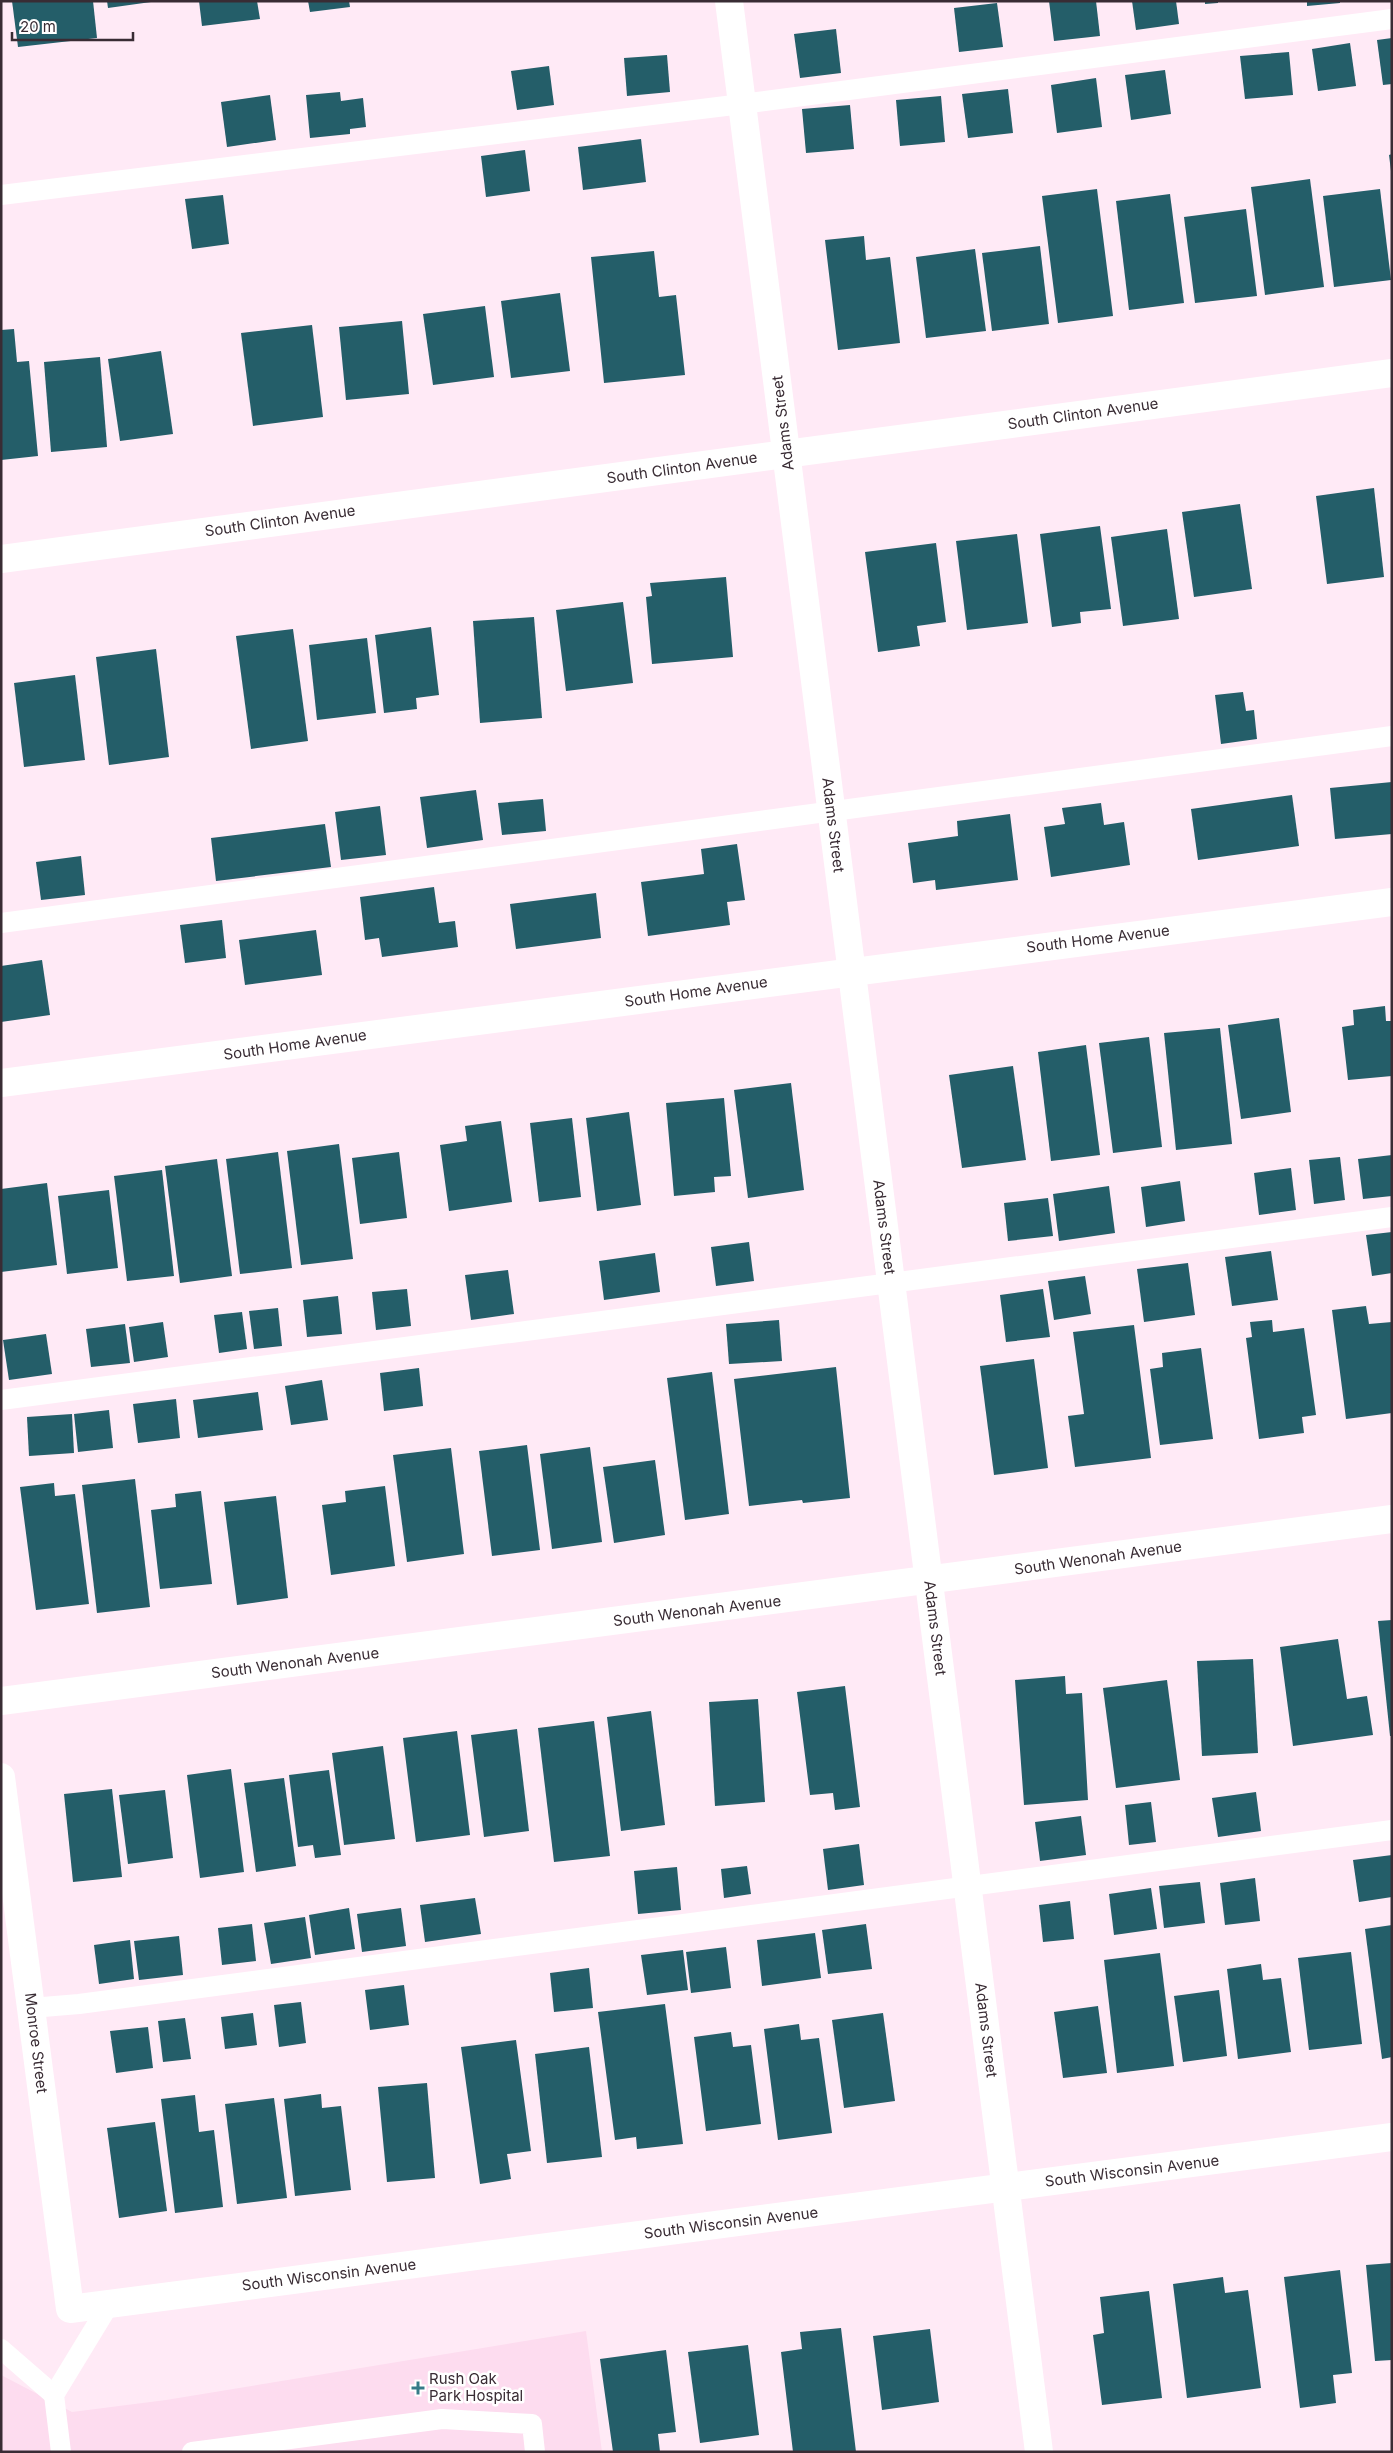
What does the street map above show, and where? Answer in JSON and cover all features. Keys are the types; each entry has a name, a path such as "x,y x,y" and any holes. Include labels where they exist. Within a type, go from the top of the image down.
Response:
{"street":[{"name":"Adams Street","path":"729,1 1039,2452"},
{"name":"South Clinton Avenue","path":"1,559 1392,373"},
{"name":"South Home Avenue","path":"1,1084 852,971 1392,902"},
{"name":"South Wenonah Avenue","path":"1,1700 928,1581 1392,1519"},
{"name":"Monroe Street","path":"1,1777 70,2309"},
{"name":"South Wisconsin Avenue","path":"70,2309 1392,2138"}],"lane":[{"path":"1,195 742,104 1392,19"},
{"path":"1,923 1392,736"},
{"path":"1,1400 1392,1218"},
{"path":"31,2008 89,2003 1392,1830"},
{"path":"61,2452 54,2395 110,2303"},
{"path":"1,2349 54,2395"},
{"path":"192,2452 442,2419 532,2424 535,2452"}],"shaded area":[{"name":"Rush Oak Park Hospital","path":"586,2331 602,2452 1,2452 1,2375 72,2412 166,2400"}],"building":[{"path":"12,1 93,1 97,38 18,47"},
{"path":"107,1 151,1 151,2 108,8"},
{"path":"199,1 257,1 260,19 202,26"},
{"path":"308,1 349,1 350,7 310,12"},
{"path":"1049,1 1096,1 1100,36 1054,41"},
{"path":"1132,1 1176,1 1179,24 1136,30"},
{"path":"1205,1 1218,1 1218,3 1205,4"},
{"path":"1307,1 1340,1 1340,3 1307,6"},
{"path":"997,3 1003,47 959,52 954,8"},
{"path":"836,29 841,73 800,78 794,34"},
{"path":"1392,38 1392,84 1383,85 1377,40"},
{"path":"1350,43 1356,86 1318,91 1312,49"},
{"path":"1289,52 1293,95 1245,99 1240,56"},
{"path":"667,55 670,92 627,96 624,58"},
{"path":"549,66 554,105 517,110 511,71"},
{"path":"1165,70 1171,114 1131,120 1125,75"},
{"path":"1096,78 1102,127 1057,133 1051,85"},
{"path":"1008,89 1013,133 968,138 962,94"},
{"path":"340,92 341,101 363,98 366,127 350,129 350,134 310,138 306,95"},
{"path":"270,95 276,140 227,147 221,102"},
{"path":"941,96 945,142 900,146 896,100"},
{"path":"850,105 854,149 806,153 802,109"},
{"path":"641,139 646,182 583,190 578,147"},
{"path":"525,150 530,191 486,197 481,156"},
{"path":"1392,154 1392,171 1391,171 1389,155"},
{"path":"1310,179 1324,287 1265,295 1251,187"},
{"path":"1097,189 1113,316 1058,323 1042,196"},
{"path":"1380,189 1391,280 1334,287 1323,196"},
{"path":"1170,194 1184,303 1129,310 1116,201"},
{"path":"223,195 229,244 192,249 185,199"},
{"path":"1246,209 1257,296 1195,303 1184,217"},
{"path":"864,236 866,260 890,257 900,343 838,350 825,240"},
{"path":"1040,246 1049,324 992,331 982,253"},
{"path":"975,249 986,331 926,338 916,257"},
{"path":"654,251 659,297 676,295 685,375 604,383 591,257"},
{"path":"560,293 570,371 511,378 501,301"},
{"path":"485,306 494,377 433,385 423,314"},
{"path":"402,321 409,394 346,400 339,327"},
{"path":"312,325 323,417 253,426 241,333"},
{"path":"14,329 17,362 29,361 38,456 1,460 1,330"},
{"path":"161,351 173,434 120,441 108,359"},
{"path":"100,357 107,447 51,452 44,362"},
{"path":"1374,488 1384,577 1327,584 1316,496"},
{"path":"1240,504 1252,589 1194,597 1182,512"},
{"path":"1100,526 1111,609 1080,612 1081,623 1052,627 1040,534"},
{"path":"1167,529 1179,619 1123,626 1111,537"},
{"path":"1017,534 1028,623 967,630 956,541"},
{"path":"936,543 946,622 917,626 920,646 878,652 865,552"},
{"path":"726,577 733,657 652,664 646,597 652,596 650,583"},
{"path":"623,602 633,683 566,691 556,610"},
{"path":"534,617 542,718 480,723 473,621"},
{"path":"431,627 439,695 416,698 417,709 384,713 375,635"},
{"path":"293,629 308,741 251,749 236,636"},
{"path":"367,638 376,713 317,720 309,645"},
{"path":"156,649 169,757 109,765 96,657"},
{"path":"75,675 85,760 24,767 14,683"},
{"path":"1243,692 1246,711 1254,710 1257,739 1221,744 1215,695"},
{"path":"1392,782 1392,834 1335,839 1330,788"},
{"path":"476,790 483,840 427,848 420,797"},
{"path":"1292,795 1299,846 1198,860 1191,809"},
{"path":"543,799 546,831 502,835 498,803"},
{"path":"1101,803 1104,825 1124,822 1130,865 1051,877 1044,827 1065,824 1062,808"},
{"path":"380,806 386,855 341,860 335,812"},
{"path":"1010,814 1018,880 936,890 935,880 913,883 908,843 958,836 957,821"},
{"path":"325,824 331,867 216,881 211,838"},
{"path":"737,844 745,900 727,902 730,925 648,936 641,882 704,874 701,849"},
{"path":"81,856 85,895 41,900 36,862"},
{"path":"434,887 439,923 455,921 458,947 382,957 379,938 365,940 360,897"},
{"path":"596,893 601,938 516,949 510,904"},
{"path":"222,920 226,958 185,963 180,925"},
{"path":"316,930 322,975 245,985 239,940"},
{"path":"42,960 50,1015 1,1022 1,966"},
{"path":"1385,1006 1386,1021 1392,1021 1392,1076 1348,1080 1342,1027 1354,1025 1353,1010"},
{"path":"1279,1018 1291,1112 1241,1119 1228,1025"},
{"path":"1220,1028 1232,1144 1176,1150 1164,1033"},
{"path":"1149,1037 1162,1147 1113,1153 1099,1043"},
{"path":"1086,1045 1100,1155 1051,1161 1038,1052"},
{"path":"1013,1066 1026,1160 962,1168 949,1075"},
{"path":"791,1083 804,1190 748,1198 734,1090"},
{"path":"724,1098 731,1176 714,1177 715,1192 674,1196 666,1103"},
{"path":"629,1112 641,1205 597,1211 586,1118"},
{"path":"572,1118 581,1197 539,1202 530,1123"},
{"path":"501,1121 512,1202 449,1211 440,1145 467,1141 465,1126"},
{"path":"339,1144 353,1259 301,1265 287,1151"},
{"path":"278,1152 292,1268 240,1274 226,1159"},
{"path":"399,1152 407,1218 360,1224 352,1158"},
{"path":"1392,1155 1392,1196 1363,1199 1358,1159"},
{"path":"1340,1157 1345,1200 1314,1204 1309,1160"},
{"path":"217,1159 232,1276 180,1283 165,1166"},
{"path":"1291,1168 1296,1210 1259,1215 1254,1173"},
{"path":"162,1170 174,1276 127,1281 114,1176"},
{"path":"1180,1181 1185,1221 1146,1227 1141,1187"},
{"path":"47,1183 57,1265 1,1272 1,1189"},
{"path":"1109,1186 1115,1233 1059,1241 1053,1194"},
{"path":"109,1190 118,1268 67,1274 58,1196"},
{"path":"1048,1198 1053,1236 1008,1241 1004,1203"},
{"path":"1392,1232 1392,1273 1372,1276 1366,1235"},
{"path":"749,1242 754,1281 716,1286 711,1247"},
{"path":"1271,1251 1278,1300 1232,1306 1225,1257"},
{"path":"655,1253 660,1292 604,1300 599,1261"},
{"path":"1188,1263 1195,1315 1144,1322 1137,1269"},
{"path":"508,1270 514,1314 471,1320 465,1275"},
{"path":"1085,1276 1091,1314 1054,1320 1048,1281"},
{"path":"407,1289 411,1326 376,1330 372,1292"},
{"path":"1043,1289 1050,1337 1006,1342 1000,1295"},
{"path":"338,1296 342,1334 307,1337 303,1300"},
{"path":"1366,1306 1369,1324 1392,1322 1392,1413 1346,1419 1332,1310"},
{"path":"278,1308 282,1346 254,1349 249,1311"},
{"path":"242,1312 247,1349 219,1353 214,1315"},
{"path":"779,1320 782,1361 729,1364 726,1324"},
{"path":"1272,1320 1273,1332 1304,1328 1316,1415 1302,1417 1304,1433 1259,1439 1246,1338 1252,1337 1250,1322"},
{"path":"163,1322 168,1357 134,1362 129,1327"},
{"path":"125,1324 130,1363 91,1367 86,1329"},
{"path":"1134,1325 1151,1458 1075,1467 1068,1416 1084,1414 1073,1332"},
{"path":"46,1334 52,1374 9,1380 3,1340"},
{"path":"1201,1348 1213,1439 1160,1445 1150,1369 1163,1367 1162,1353"},
{"path":"1034,1359 1048,1468 994,1475 980,1366"},
{"path":"836,1367 850,1498 803,1503 802,1500 749,1506 734,1379"},
{"path":"419,1368 423,1406 384,1411 380,1373"},
{"path":"712,1372 729,1514 685,1520 667,1378"},
{"path":"322,1380 328,1420 291,1425 285,1386"},
{"path":"258,1392 263,1430 198,1438 193,1400"},
{"path":"176,1399 180,1438 138,1443 133,1404"},
{"path":"109,1410 113,1448 78,1452 74,1414"},
{"path":"72,1414 74,1453 29,1456 27,1417"},
{"path":"527,1445 540,1550 492,1556 479,1451"},
{"path":"590,1447 602,1542 552,1549 540,1454"},
{"path":"451,1448 464,1554 407,1562 393,1455"},
{"path":"655,1460 665,1535 614,1543 603,1467"},
{"path":"135,1479 150,1607 97,1613 82,1485"},
{"path":"54,1483 55,1496 75,1494 89,1604 36,1610 20,1487"},
{"path":"385,1486 395,1566 331,1575 322,1505 346,1502 345,1491"},
{"path":"201,1491 212,1584 160,1589 151,1510 176,1507 175,1494"},
{"path":"276,1496 288,1598 237,1605 224,1502"},
{"path":"1392,1620 1392,1736 1390,1736 1378,1621"},
{"path":"1338,1639 1347,1699 1367,1696 1373,1735 1293,1746 1280,1647"},
{"path":"1253,1659 1258,1753 1202,1756 1197,1661"},
{"path":"1065,1676 1066,1694 1082,1693 1088,1800 1024,1805 1015,1680"},
{"path":"1167,1680 1180,1780 1116,1788 1103,1688"},
{"path":"845,1686 860,1807 835,1810 833,1793 810,1795 797,1692"},
{"path":"758,1699 765,1802 715,1806 709,1702"},
{"path":"651,1711 665,1825 621,1831 607,1717"},
{"path":"594,1721 610,1856 554,1862 538,1728"},
{"path":"517,1729 529,1831 484,1837 471,1735"},
{"path":"457,1731 470,1835 416,1842 403,1738"},
{"path":"383,1746 395,1839 344,1845 332,1753"},
{"path":"231,1769 244,1872 200,1878 187,1775"},
{"path":"329,1770 341,1855 315,1858 313,1845 298,1847 289,1775"},
{"path":"284,1778 296,1866 256,1872 244,1783"},
{"path":"112,1789 122,1877 73,1882 64,1794"},
{"path":"165,1790 173,1858 128,1864 119,1795"},
{"path":"1256,1792 1261,1831 1218,1837 1212,1798"},
{"path":"1151,1802 1156,1842 1129,1845 1125,1805"},
{"path":"1081,1816 1086,1855 1040,1861 1035,1822"},
{"path":"859,1844 864,1885 828,1890 823,1849"},
{"path":"1392,1855 1392,1897 1359,1902 1353,1860"},
{"path":"747,1866 751,1894 724,1898 721,1869"},
{"path":"677,1867 681,1910 638,1914 634,1871"},
{"path":"1255,1878 1260,1921 1225,1925 1220,1883"},
{"path":"1200,1882 1205,1923 1164,1928 1159,1886"},
{"path":"1151,1888 1157,1929 1114,1935 1109,1894"},
{"path":"475,1898 481,1934 425,1942 420,1905"},
{"path":"1070,1901 1074,1939 1043,1942 1039,1905"},
{"path":"349,1908 355,1949 315,1955 309,1915"},
{"path":"401,1908 406,1946 362,1952 357,1914"},
{"path":"305,1917 311,1958 271,1964 264,1923"},
{"path":"252,1924 256,1961 222,1965 218,1928"},
{"path":"866,1924 872,1969 828,1974 822,1930"},
{"path":"1392,1925 1392,2057 1382,2059 1365,1929"},
{"path":"815,1933 821,1978 762,1986 757,1940"},
{"path":"179,1936 183,1975 139,1980 134,1941"},
{"path":"130,1940 134,1979 99,1984 94,1945"},
{"path":"726,1947 731,1988 691,1993 686,1952"},
{"path":"683,1950 688,1990 647,1995 641,1955"},
{"path":"1351,1952 1362,2044 1309,2050 1298,1958"},
{"path":"1160,1953 1174,2066 1117,2073 1104,1960"},
{"path":"1261,1964 1263,1980 1281,1978 1291,2052 1238,2059 1227,1969"},
{"path":"589,1968 593,2008 554,2012 550,1973"},
{"path":"404,1985 409,2025 370,2030 365,1990"},
{"path":"1219,1990 1227,2056 1183,2062 1174,1996"},
{"path":"301,2002 306,2043 279,2047 274,2005"},
{"path":"665,2004 683,2144 637,2149 636,2137 615,2140 598,2012"},
{"path":"1098,2006 1107,2073 1063,2078 1054,2012"},
{"path":"253,2013 257,2045 225,2049 221,2017"},
{"path":"883,2013 895,2101 844,2108 832,2020"},
{"path":"185,2018 191,2059 163,2062 158,2021"},
{"path":"799,2024 801,2040 819,2038 832,2133 778,2140 764,2029"},
{"path":"148,2027 153,2068 116,2073 110,2031"},
{"path":"731,2032 733,2047 751,2045 761,2124 706,2131 694,2037"},
{"path":"516,2040 531,2151 507,2154 511,2179 480,2184 461,2047"},
{"path":"589,2047 602,2157 547,2163 535,2054"},
{"path":"427,2083 435,2178 387,2182 378,2087"},
{"path":"321,2094 322,2108 341,2106 351,2190 295,2196 284,2099"},
{"path":"195,2095 199,2132 214,2130 223,2207 175,2213 161,2099"},
{"path":"274,2098 287,2198 237,2204 225,2104"},
{"path":"155,2122 167,2211 119,2218 107,2128"},
{"path":"1392,2263 1392,2360 1375,2361 1366,2265"},
{"path":"1340,2270 1352,2373 1333,2375 1336,2403 1300,2408 1284,2277"},
{"path":"1223,2277 1225,2293 1248,2290 1261,2388 1187,2398 1173,2284"},
{"path":"1149,2291 1162,2398 1102,2405 1093,2335 1104,2333 1100,2297"},
{"path":"841,2328 856,2452 793,2452 781,2352 802,2349 800,2332"},
{"path":"930,2329 939,2402 882,2410 873,2336"},
{"path":"748,2345 759,2435 700,2443 688,2352"},
{"path":"666,2350 676,2432 658,2434 660,2452 613,2452 600,2359"}],"place":[{"name":"Rush Oak Park Hospital","path":"418,2388"}]}
